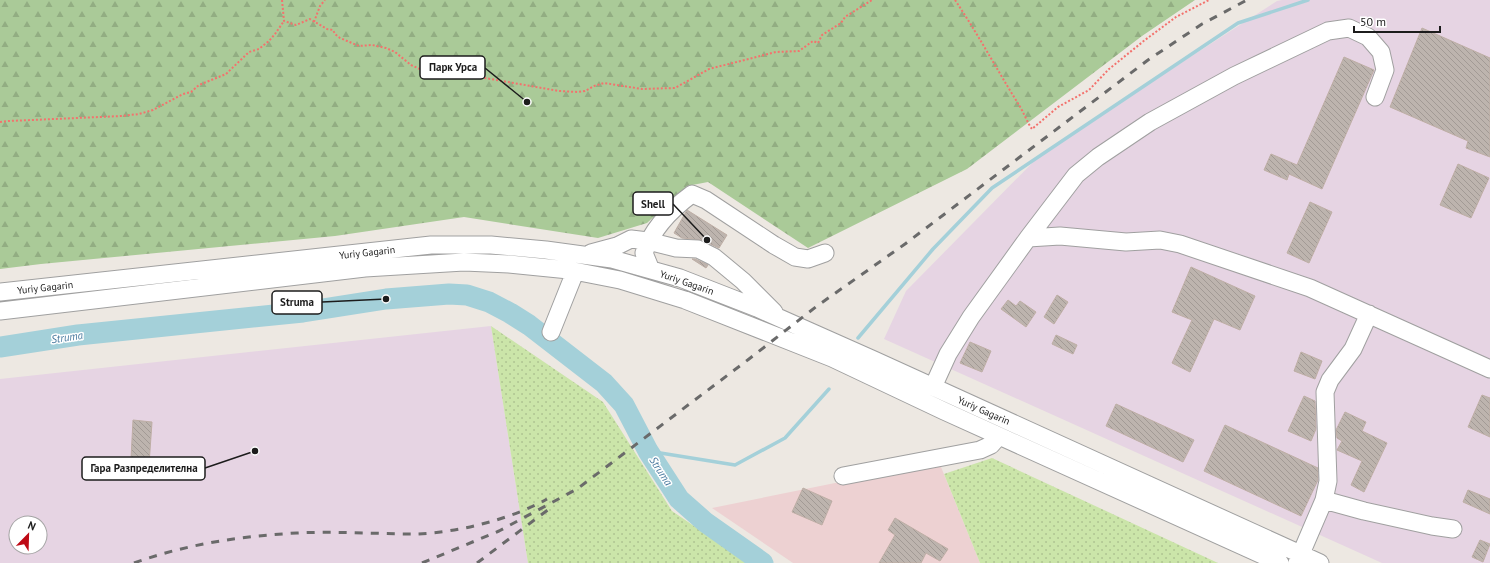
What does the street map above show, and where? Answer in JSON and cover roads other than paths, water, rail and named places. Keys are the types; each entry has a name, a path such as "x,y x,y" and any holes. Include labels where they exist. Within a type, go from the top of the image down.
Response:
{"street":[{"path":"933,387 948,354 971,317 1076,175 1098,157 1150,122 1234,76 1328,30 1349,28 1368,37 1381,52 1386,70 1375,97"},
{"path":"652,270 644,252 648,241 680,203 692,194 706,200 774,245 795,257 808,259 825,253"},
{"path":"1028,238 1060,236 1126,242 1160,240 1180,244 1310,288 1490,369"},
{"path":"584,255 617,246 631,239 648,241 676,248 698,249 714,257 749,287 781,319"},
{"name":"Yuriy Gagarin","path":"0,292 431,245 491,245 546,250 612,259 680,278 781,319 933,387 1299,559 1320,563"},
{"name":"Yuriy Gagarin","path":"0,311 387,266 464,262 509,264 575,272 620,280 685,300 742,321 832,358 999,436 1280,563"},
{"path":"551,332 575,272"},
{"path":"1299,559 1324,500 1328,481 1325,392 1330,380 1353,349 1369,314"},
{"path":"843,476 980,450 991,444 999,436"},
{"path":"1324,500 1364,511 1452,529"}],"waterway":[{"path":"858,338 933,249 992,188 1238,23 1308,0"},
{"name":"Struma","path":"0,347 78,335 303,312 386,299 449,294 467,295 489,302 529,325 604,383 624,405 648,451 679,499 705,522 763,563"},
{"path":"648,451 735,465 785,438 829,389"}],"railway":[{"path":"422,563 499,531 577,489 817,306 905,244 1148,60 1202,24 1247,0"},
{"path":"134,563 154,556 194,546 255,536 312,532 416,534 448,531 501,519 547,499"},
{"path":"477,563 549,509"}],"place":[{"name":"Парк Урса","path":"527,102"},
{"name":"Shell","path":"707,240"},
{"name":"Struma","path":"386,299"},
{"name":"Гара Разпределителна","path":"255,451"}]}
